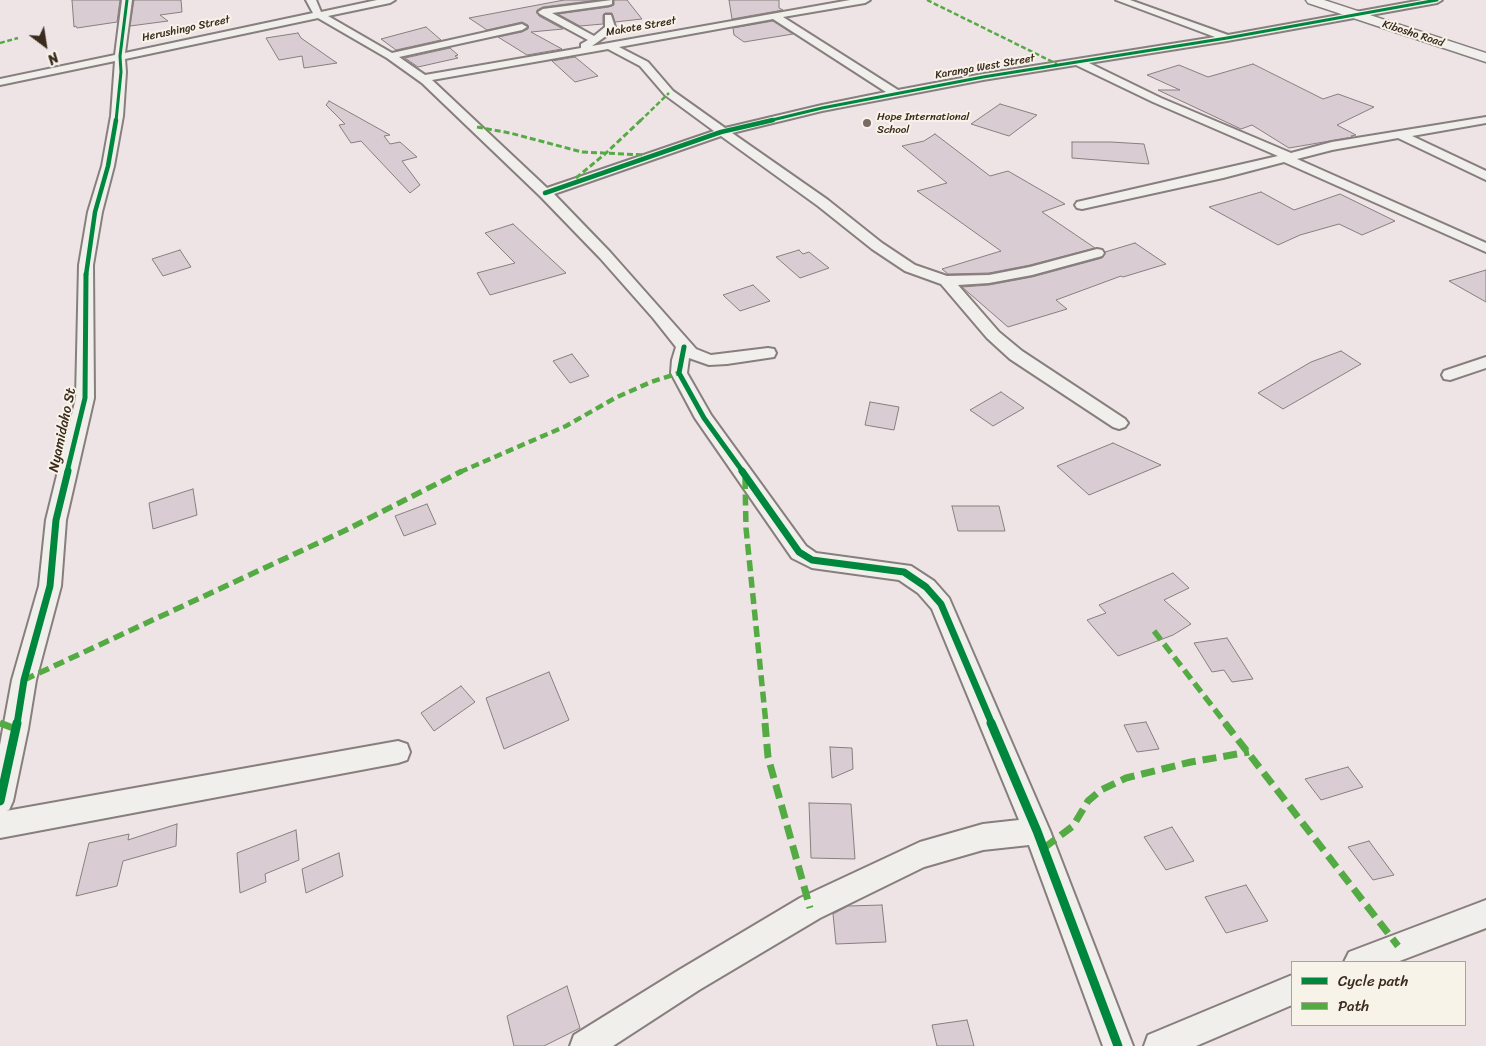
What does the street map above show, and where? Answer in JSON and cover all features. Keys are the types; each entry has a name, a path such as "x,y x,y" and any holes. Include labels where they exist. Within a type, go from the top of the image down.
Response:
{"street":[{"name":"Nyamidaho St","path":"0,801 16,729 24,680 50,586 56,520 85,398 86,265 95,212 108,166 117,116 121,72 120,56 127,0"},
{"path":"311,0 318,14 391,56 477,127 545,193 659,315 690,353 709,360 768,353"},
{"name":"Herushingo Street","path":"0,82 390,0"},
{"name":"Makote Street","path":"422,80 865,0"},
{"path":"1121,0 1227,38"},
{"name":"Kibosho Road","path":"1312,0 1486,58"},
{"name":"Karanga West Street","path":"545,193 721,132 776,118 895,93 1227,38 1437,0"},
{"path":"594,40 543,12 609,2"},
{"path":"774,16 895,93"},
{"path":"575,52 608,31 610,27 608,17"},
{"path":"391,56 522,27"},
{"path":"608,45 644,64 668,93 823,203 876,246 910,268 946,281 989,279 1097,253"},
{"path":"1078,62 1157,100 1486,248"},
{"path":"1082,205 1223,174 1332,146 1402,136 1486,120"},
{"path":"1402,136 1486,176"},
{"path":"946,281 994,335 1016,356 1119,423"},
{"path":"684,347 679,373 704,418 799,552 812,560 904,572 926,587 941,604 1038,830 1118,1046"},
{"path":"1450,375 1486,362"},
{"path":"0,825 398,752"},
{"path":"585,1046 689,980 810,908 920,855 983,837 1038,830"},
{"path":"1362,961 1486,914"},
{"path":"1159,1046 1291,990"}],"building":[{"path":"72,0 120,0 117,22 74,27"},
{"path":"134,0 181,0 182,12 160,15 168,21 130,26"},
{"path":"564,0 598,0 543,7 537,10 539,16 563,29 531,32 562,49 527,55 498,37 522,32 528,29 528,25 522,22 487,30 469,18"},
{"path":"614,0 627,0 642,19 615,22 612,13 605,13 603,15 603,24 580,26 558,14 609,7 614,5"},
{"path":"729,0 779,0 779,8 783,10 732,19"},
{"path":"773,21 793,34 744,42 734,35 733,28"},
{"path":"426,27 441,40 396,50 381,39"},
{"path":"298,33 301,38 337,63 304,68 302,56 279,60 266,38"},
{"path":"450,48 458,55 455,56 458,58 418,67 405,58"},
{"path":"575,57 598,76 575,82 552,61"},
{"path":"1253,64 1323,99 1338,94 1374,107 1337,125 1356,135 1351,136 1353,137 1289,148 1252,125 1241,129 1158,90 1180,90 1147,75 1179,65 1208,77"},
{"path":"329,101 390,135 384,136 390,144 400,142 417,157 402,161 420,185 410,193 361,141 351,143 339,125 345,124 326,105"},
{"path":"1000,104 1037,115 1009,136 971,124"},
{"path":"935,134 990,176 1008,171 1065,204 1042,212 1095,248 1030,265 989,273 948,274 942,269 1001,251 917,191 947,183 902,146 924,141"},
{"path":"1072,142 1144,144 1149,164 1072,158"},
{"path":"1261,192 1294,210 1340,194 1395,221 1362,235 1339,224 1300,235 1278,245 1209,207"},
{"path":"513,224 566,273 490,295 477,273 515,263 485,233"},
{"path":"1135,243 1166,264 1121,276 1056,300 1067,309 1008,327 962,287 989,285 1032,277 1102,258 1105,252"},
{"path":"180,250 191,267 163,276 152,259"},
{"path":"799,250 803,254 809,252 829,268 800,278 776,257"},
{"path":"1486,270 1486,302 1449,281"},
{"path":"753,285 770,301 740,311 723,295"},
{"path":"1341,351 1361,364 1283,409 1258,393 1311,362"},
{"path":"572,354 589,376 570,383 553,361"},
{"path":"1001,392 1024,408 993,426 970,410"},
{"path":"870,402 899,407 894,430 865,425"},
{"path":"1113,443 1161,465 1089,495 1057,466"},
{"path":"193,489 197,515 153,529 149,503"},
{"path":"427,504 436,524 404,536 395,516"},
{"path":"952,506 999,506 1005,531 958,531"},
{"path":"1173,573 1189,588 1164,600 1191,624 1173,635 1118,656 1087,620 1106,613 1099,605"},
{"path":"1227,638 1253,679 1232,682 1224,670 1212,672 1194,643"},
{"path":"549,672 569,720 504,749 486,698"},
{"path":"461,686 475,702 434,731 421,713"},
{"path":"1146,722 1159,749 1137,752 1124,725"},
{"path":"830,747 852,748 853,769 832,778"},
{"path":"1348,767 1363,787 1321,800 1305,779"},
{"path":"809,803 851,804 855,859 811,858"},
{"path":"177,824 176,846 123,861 117,886 76,896 89,843 129,834 128,840"},
{"path":"1172,827 1194,861 1166,870 1144,837"},
{"path":"296,830 299,860 265,874 266,882 240,893 237,853"},
{"path":"1369,841 1394,875 1373,880 1348,847"},
{"path":"339,853 343,876 306,893 302,869"},
{"path":"1246,885 1268,921 1226,933 1205,897"},
{"path":"882,905 886,942 836,944 833,914 848,906"},
{"path":"567,986 580,1028 544,1046 514,1046 507,1016"},
{"path":"967,1020 974,1046 937,1046 932,1025"}],"marked path":[{"path":"927,0 1057,64"},
{"path":"0,43 18,38"},
{"path":"576,178 605,154 669,93"},
{"path":"477,127 510,133 582,152 645,155"},
{"path":"24,680 346,530 471,466 566,426 615,398 651,382 679,373"},
{"path":"745,478 746,528 762,675 768,757 810,908"},
{"path":"1154,631 1398,946"},
{"path":"0,723 16,729"},
{"path":"1044,848 1073,826 1088,801 1101,790 1126,778 1191,762 1249,752"}],"cycle path":[{"path":"0,801 16,729 24,680 50,586 56,520 85,398 86,265 95,212 108,166 117,116 121,72 120,56 127,0"},
{"path":"545,193 721,132 822,108 983,77 1227,38 1437,0"},
{"path":"684,347 679,373 704,418 799,552 812,560 904,572 926,587 941,604 1037,831 1118,1046"}],"place":[{"name":"Hope International School","path":"867,123"}]}
